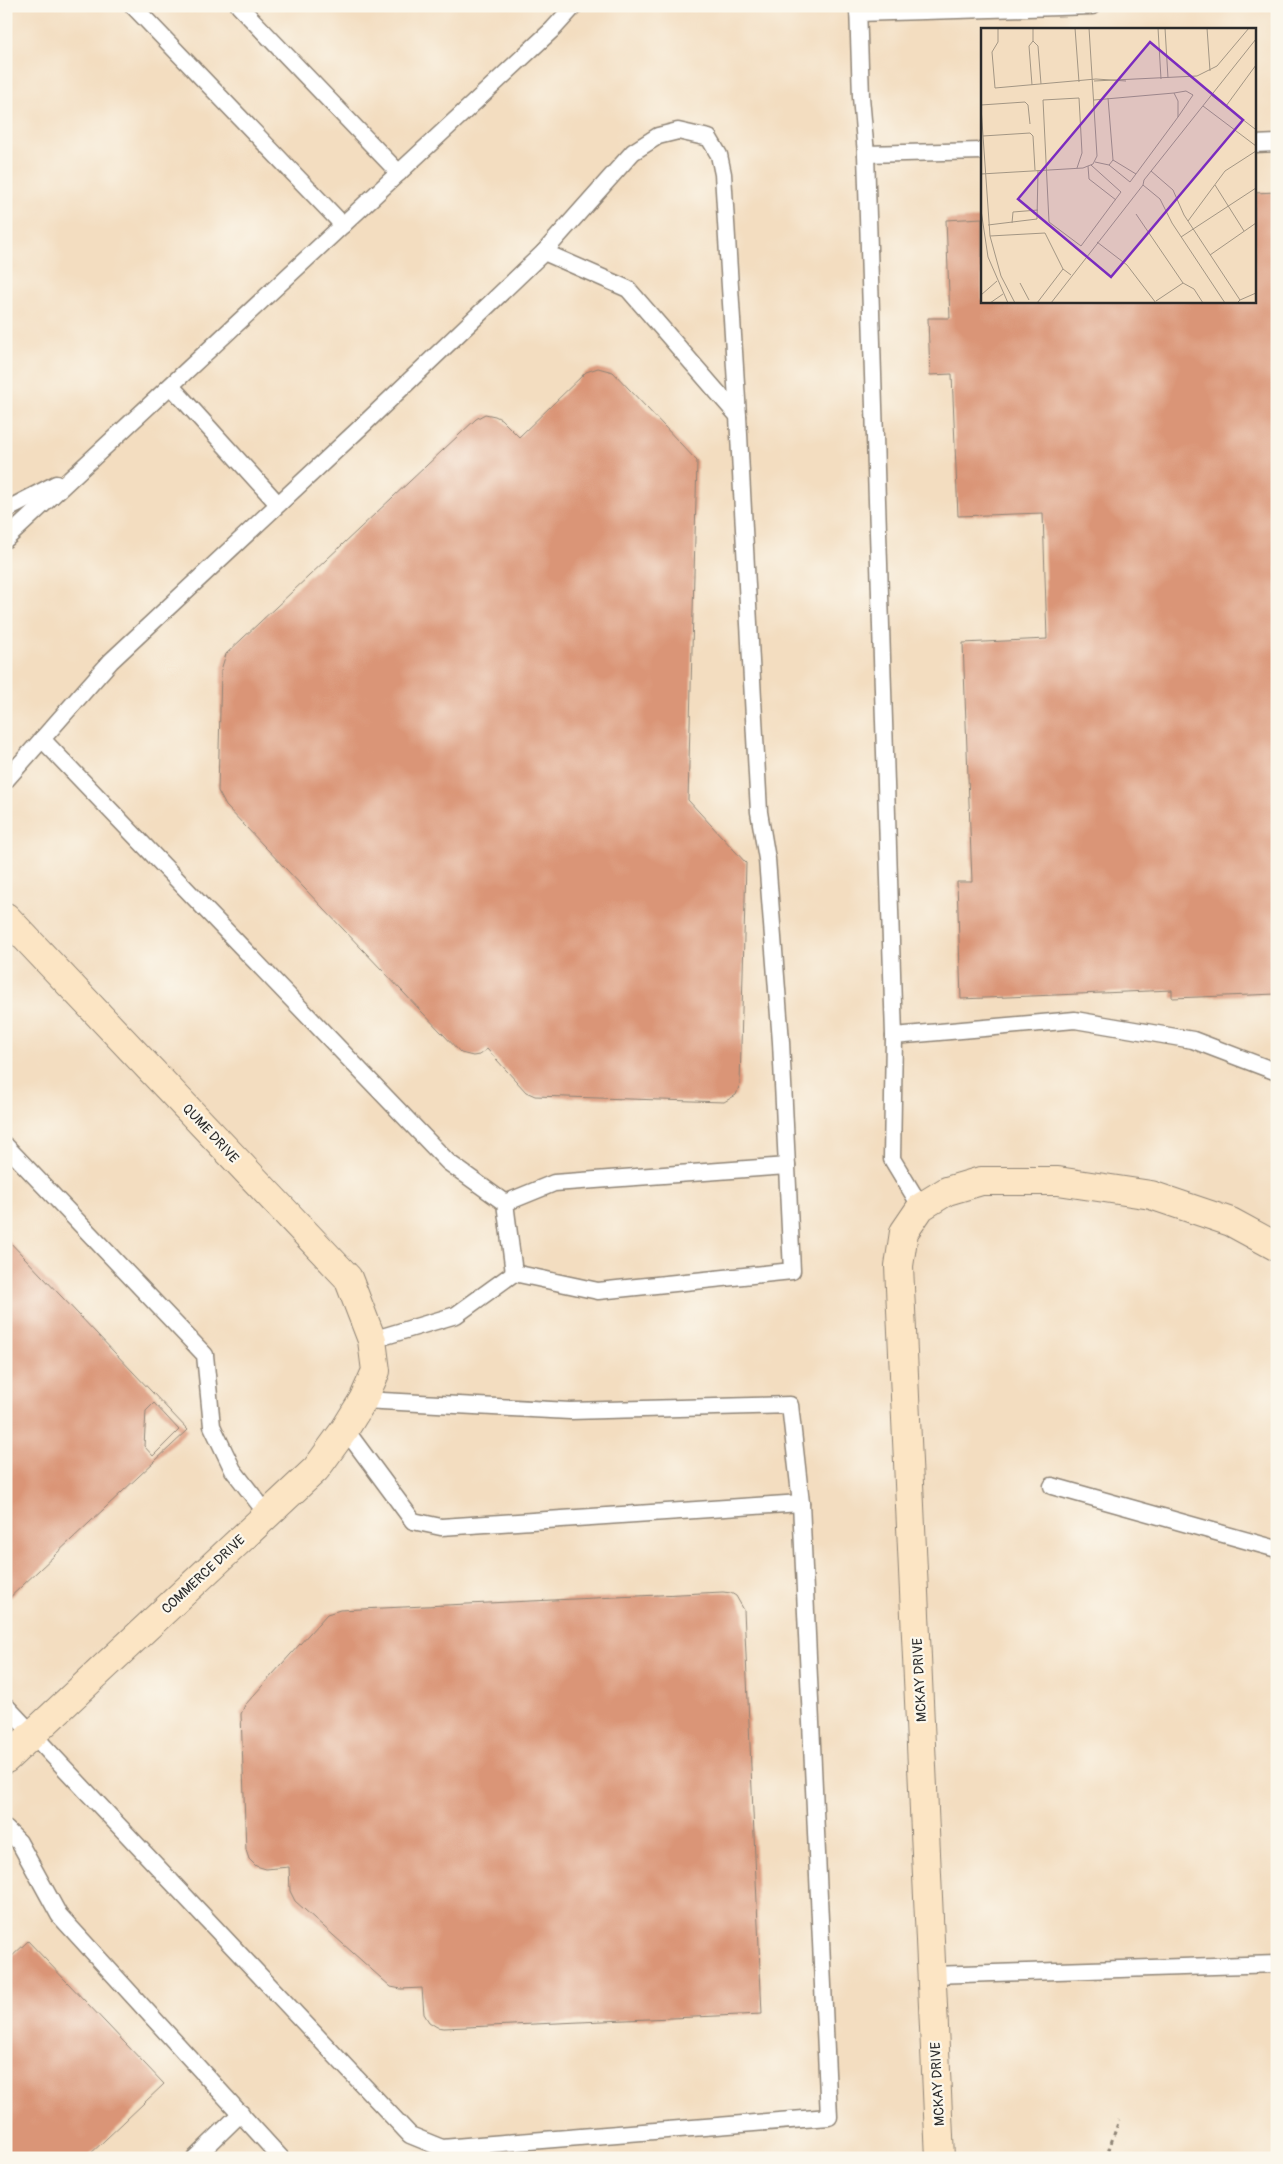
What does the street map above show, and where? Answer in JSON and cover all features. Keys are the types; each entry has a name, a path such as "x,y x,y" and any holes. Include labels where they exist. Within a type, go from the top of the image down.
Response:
{"street":[{"name":"QUME DRIVE","path":"6,917 348,1278 372,1340 376,1371"},
{"path":"921,1207 947,1190 981,1181 1058,1181 1151,1195 1231,1222 1277,1247"},
{"name":"MCKAY DRIVE","path":"921,1207 904,1232 899,1266 940,2158"},
{"name":"COMMERCE DRIVE","path":"6,1759 316,1469 363,1400 376,1371"}],"lane":[{"path":"133,6 343,225"},
{"path":"239,6 399,173"},
{"path":"6,539 553,29 574,6"},
{"path":"921,1207 892,1159 894,1036 866,154 861,96 858,10 1092,6"},
{"path":"6,780 111,662 544,252 633,152 658,136 678,131 709,138 719,155 723,174 760,812 768,859 781,1042 792,1272 598,1291 514,1273 456,1315 372,1340"},
{"path":"1256,144 1277,143"},
{"path":"866,154 981,151"},
{"path":"544,252 628,289 738,416"},
{"path":"171,386 278,504"},
{"path":"6,510 76,474"},
{"path":"42,739 448,1162 505,1203 514,1273"},
{"path":"894,1036 1075,1020 1193,1040 1277,1072"},
{"path":"6,1146 204,1356 212,1426 234,1470 267,1514"},
{"path":"505,1203 554,1183 787,1166"},
{"path":"6,1706 410,2136 442,2148 829,2116 802,1503 790,1405 570,1411 363,1400"},
{"path":"345,1429 412,1521 441,1527 802,1503"},
{"path":"1052,1486 1277,1548"},
{"path":"6,1829 19,1842 59,1915 280,2158"},
{"path":"932,1975 1277,1964"},
{"path":"195,2158 241,2113"}],"path":[{"path":"1106,2158 1118,2120"}],"building":[{"path":"1277,192 1277,994 1172,998 1172,990 961,999 957,882 972,882 963,643 1047,639 1043,513 958,516 952,374 930,375 928,318 950,318 946,220 981,218 981,302 1256,302 1256,193"},
{"path":"598,368 613,372 697,461 688,800 746,863 740,1084 736,1095 724,1102 535,1096 526,1092 487,1049 479,1055 473,1056 461,1053 226,806 218,791 221,670 226,654 476,419 485,414 495,416 501,419 519,437 586,372"},
{"path":"6,1238 188,1430 6,1601","holes":["154,1403 179,1430 153,1456 144,1446 146,1411"]},
{"path":"723,1592 736,1596 744,1610 762,2014 437,2027 429,2022 424,2014 422,1988 401,1989 391,1987 295,1901 290,1891 289,1867 266,1869 256,1866 249,1859 246,1850 241,1714 245,1705 327,1614 340,1610"},
{"path":"28,1941 164,2084 86,2158 6,2158 6,1962"}]}
